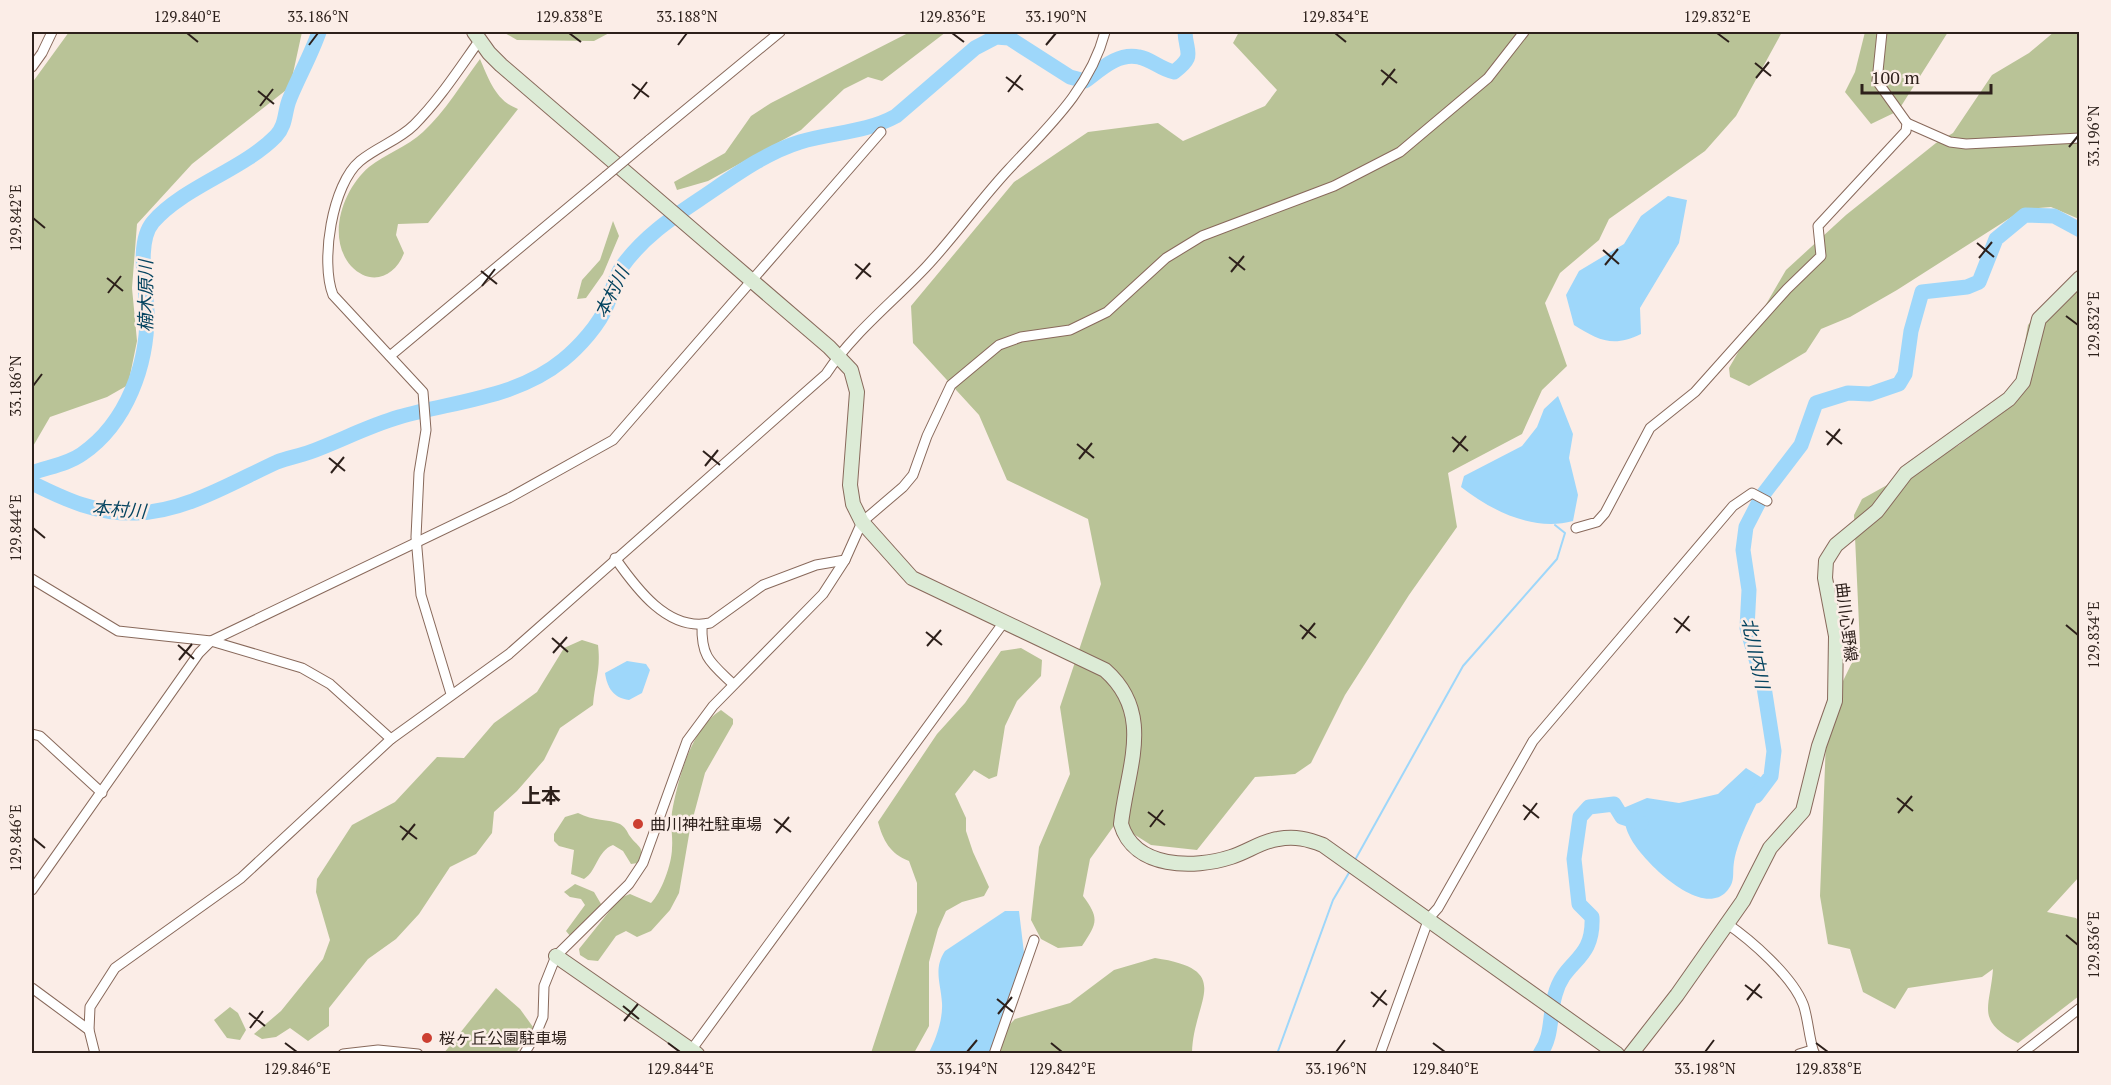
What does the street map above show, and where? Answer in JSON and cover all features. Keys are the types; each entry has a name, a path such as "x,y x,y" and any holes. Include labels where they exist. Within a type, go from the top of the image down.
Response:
{"street":[{"path":"32,66 42,53 52,32"},
{"path":"390,356 780,32"},
{"path":"95,1053 89,1030 90,1007 115,968 134,951 241,878 390,739 451,693 509,654 615,558 778,419 826,374 838,356 927,265 989,190 1069,104 1087,78 1105,32"},
{"path":"524,1053 543,1017 544,986 556,956 629,884 643,863 687,741 698,724 733,684 823,594 845,560 862,522 903,487 913,475 927,436 951,385 999,345 1022,337 1058,333 1091,320 1126,297 1166,258 1202,236 1334,186 1400,152 1488,78 1524,32"},
{"path":"1882,32 1877,81 1907,123 1950,142 1966,144 2079,138"},
{"path":"451,693 421,595 417,542 419,472 426,430 423,392 333,295 330,286 330,232 335,207 345,179 358,162 413,126 476,36 501,65 838,356 850,370 857,392 850,485 853,504 862,522 912,578 1105,670 1126,694 1135,722 1121,824 1125,838 1134,849 1149,857 1164,861 1204,863 1231,857 1275,839 1306,838 1323,845 1617,1053"},
{"path":"1576,528 1597,522 1605,513 1650,428 1695,392 1787,289 1821,256 1818,226 1906,131 1907,123"},
{"path":"32,890 199,653 211,641 509,498 613,440 881,132"},
{"name":"曲川心野線","path":"1631,1053 1677,995 1743,901 1770,848 1803,811 1819,746 1835,701 1836,636 1825,578 1826,561 1836,545 1877,511 1906,473 2009,399 2023,382 2039,319 2079,278"},
{"path":"1380,1053 1429,918 1438,908 1533,741 1733,506 1752,493 1767,501"},
{"path":"615,558 633,584 657,609 702,625 710,623 763,585 816,565 845,560"},
{"path":"32,579 118,631 211,641 302,668 330,684 390,739"},
{"path":"556,956 695,1052 1004,622"},
{"path":"702,625 701,647 706,657 733,684"},
{"path":"32,734 40,736 102,793"},
{"path":"1726,923 1749,940 1797,992 1810,1028 1814,1052 1799,1053"},
{"path":"994,1053 1034,940"},
{"path":"32,988 89,1030"},
{"path":"2021,1053 2079,1008"},
{"path":"343,1053 418,1053"}],"green space":[{"path":"69,32 302,32 290,87 192,164 137,224 132,288 137,341 128,385 107,397 50,417 32,448 32,83"},
{"path":"503,32 611,32 594,41 517,40"},
{"path":"910,32 946,32 882,81 868,77 844,89 801,130 708,181 677,190 674,182 725,153 751,116 771,103"},
{"path":"1239,32 1782,32 1736,116 1705,151 1609,219 1599,240 1560,273 1545,303 1567,366 1542,390 1522,434 1448,473 1457,527 1409,595 1345,695 1311,763 1295,774 1255,777 1197,850 1151,845 1116,823 1090,859 1083,896 1094,916 1091,932 1082,946 1058,948 1041,939 1031,920 1039,847 1070,774 1060,707 1101,584 1088,519 1007,480 979,415 913,343 911,306 1014,182 1088,132 1158,123 1183,141 1265,106 1277,90 1233,43"},
{"path":"1865,32 1948,32 1898,111 1871,124 1845,92 1855,72"},
{"path":"2054,32 2079,32 2079,219 2051,207 2024,209 1897,290 1850,317 1821,329 1806,352 1749,386 1730,377 1729,368 1786,270 1846,215 1936,143 1953,133 1992,75 2029,53"},
{"path":"480,59 490,82 499,95 504,101 518,109 428,223 398,224 396,235 404,253 395,268 382,276 366,276 351,266 340,241 339,228 345,200 360,176 369,167 410,142 431,124"},
{"path":"613,221 619,236 603,274 586,298 577,299 582,280 600,260"},
{"path":"2079,268 2079,877 2047,912 2076,918 2079,922 2079,996 2018,1043 2004,1035 1990,1020 1988,1004 1993,969 1982,977 1908,988 1895,1009 1863,992 1850,949 1828,944 1820,896 1827,714 1860,646 1854,515 1862,499 1959,445 2014,402 2028,325"},
{"path":"582,640 598,645 598,668 593,705 560,728 544,760 517,791 494,812 492,833 476,854 450,867 419,914 396,939 368,959 329,1008 329,1026 308,1041 290,1028 276,1037 262,1039 254,1034 281,1011 323,959 330,940 316,892 317,879 352,825 395,802 437,757 464,758 494,723 537,692 564,648"},
{"path":"1021,648 1042,660 1041,676 1017,701 1005,726 997,776 989,779 974,770 955,794 966,818 966,831 973,852 989,887 984,896 962,902 946,911 938,929 929,962 929,1026 914,1053 871,1053 917,912 917,883 909,861 888,846 878,822 937,734 965,703 1001,651"},
{"path":"721,710 733,719 733,724 705,773 690,829 679,893 670,910 651,931 637,937 626,931 616,936 598,961 588,960 580,955 579,949 620,898 630,894 651,903 658,892 672,855 672,812 682,770 702,729"},
{"path":"578,813 622,825 641,850 642,854 638,863 631,864 623,851 613,845 600,856 592,871 584,879 571,874 574,850 559,846 554,841 554,834 565,817"},
{"path":"575,884 594,892 601,904 600,908 571,937 566,931 585,905 581,899 570,897 564,892"},
{"path":"1155,958 1180,963 1195,970 1203,979 1204,990 1192,1053 1000,1054 1006,1028 1015,1019 1070,1003 1114,970"},
{"path":"496,988 520,1009 533,1027 516,1053 444,1053"},
{"path":"230,1007 238,1013 246,1030 240,1040 227,1038 214,1020"}],"water":[{"path":"1668,196 1687,200 1679,243 1640,308 1641,334 1622,341 1606,340 1591,335 1574,325 1566,295 1579,271 1624,244 1641,216"},
{"path":"1558,396 1573,434 1569,458 1578,495 1573,521 1543,524 1514,517 1486,504 1461,487 1464,476 1522,446 1537,427 1544,409"},
{"path":"627,661 646,664 650,670 642,693 629,700 619,697 612,691 605,673"},
{"path":"1746,768 1767,781 1739,842 1731,885 1726,892 1715,898 1701,898 1672,882 1645,857 1628,832 1621,809 1647,798 1679,803 1718,794"},
{"path":"1005,911 1019,911 1024,953 1003,1020 989,1053 928,1054 941,1016 939,964 941,958 945,951"}],"waterway":[{"name":"楠木原川","path":"32,473 64,463 82,454 98,441 123,409 132,391 144,351 147,311 143,252 148,231 153,222 180,199 247,159 276,136 282,127 288,103 319,32"},
{"name":"本村川","path":"32,483 70,500 108,511 122,513 154,511 191,502 277,462 310,452 388,421 484,397 526,383 563,360 588,335 604,312 621,268 647,238 735,175 773,153 800,142 872,126 896,116 975,48 996,37 1009,38 1070,77 1085,81 1117,59 1131,56 1143,58 1174,72 1187,58 1185,32"},
{"name":"北川内川","path":"1756,796 1771,776 1774,751 1764,687 1747,628 1749,590 1743,550 1746,527 1762,496 1801,445 1816,403 1848,393 1870,394 1899,384 1905,374 1911,331 1922,292 1967,287 1979,282 1996,239 2025,215 2054,216 2080,230"},
{"path":"1355,860 1463,666 1557,559 1565,533 1555,525"},
{"name":"北川内川","path":"1540,1054 1547,1040 1559,983 1584,952 1591,932 1592,917 1579,904 1574,859 1580,817 1589,807 1614,804 1622,817 1641,823"},
{"path":"1277,1054 1333,900 1350,871"}],"place":[{"name":"曲川神社駐車場","path":"638,824"},
{"name":"桜ヶ丘公園駐車場","path":"427,1038"}],"district":[{"name":"上本","path":"541,795"}]}
